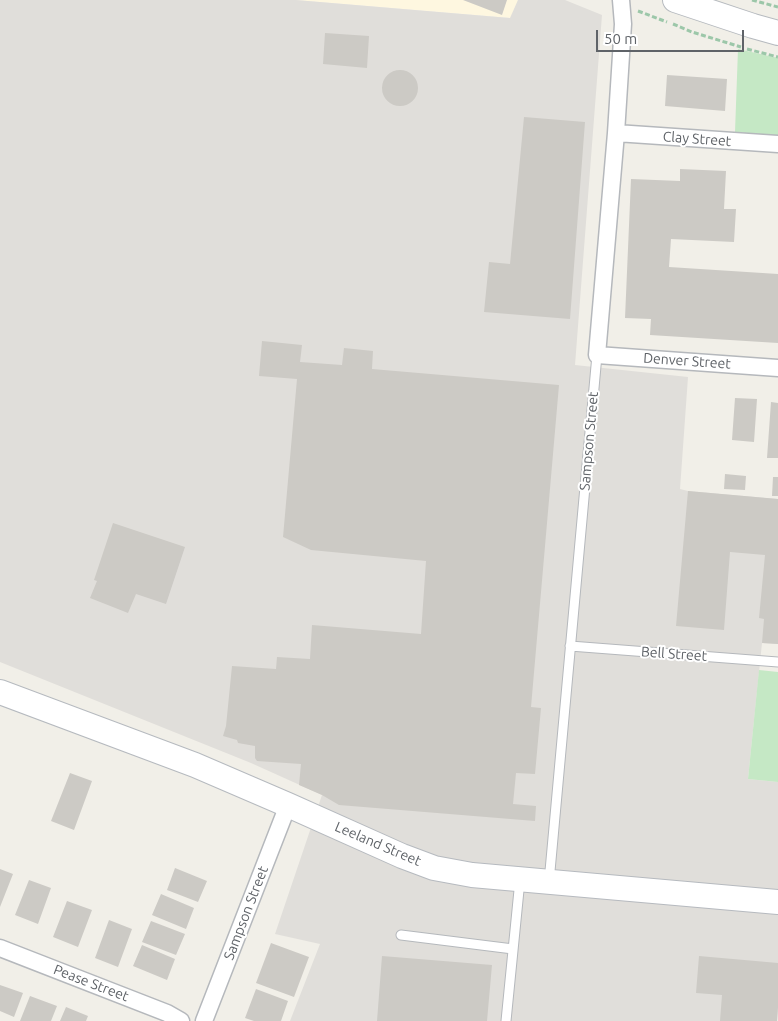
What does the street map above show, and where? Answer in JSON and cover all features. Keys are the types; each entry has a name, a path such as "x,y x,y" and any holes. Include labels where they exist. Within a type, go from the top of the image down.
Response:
{"main road":[{"path":"675,0 753,26 778,32"},
{"name":"Leeland Street","path":"0,692 195,765 288,804 402,856 434,868 472,875 520,880 778,902"}],"street":[{"name":"Sampson Street","path":"597,354 616,133 622,24 621,0"},
{"name":"Clay Street","path":"616,133 778,144"},
{"name":"Denver Street","path":"597,354 778,368"},
{"name":"Sampson Street","path":"204,1021 288,804"},
{"name":"Pease Street","path":"0,948 167,1013 181,1021"}],"lane":[{"name":"Sampson Street","path":"548,882 597,354"},
{"name":"Bell Street","path":"570,646 778,662"},
{"path":"506,1021 520,880"},
{"path":"401,935 512,949"}],"path":[{"path":"752,0 778,7"}],"shaded area":[{"path":"0,0 296,0 510,18 518,0 565,0 602,15 575,365 688,377 680,489 778,499 778,644 762,643 748,779 778,782 777,1021 290,1021 320,944 275,934 322,795 251,763 0,662"},
{"path":"296,0 518,0 511,18"}],"green space":[{"path":"738,49 778,58 778,136 735,132"},
{"path":"759,670 778,672 778,782 748,779"}],"building":[{"path":"463,0 507,0 502,15"},
{"path":"325,33 369,36 367,68 323,64"},
{"path":"400,70 412,76 418,88 412,100 400,106 388,100 382,88 388,76"},
{"path":"667,75 727,79 725,111 665,106"},
{"path":"524,117 585,122 570,319 484,312 489,262 510,264"},
{"path":"680,169 726,171 724,209 736,209 734,242 671,239 669,267 778,274 778,343 650,335 651,319 625,318 631,179 680,181"},
{"path":"262,341 302,345 300,362 342,365 344,348 373,351 372,369 559,385 531,707 541,708 535,774 516,773 513,804 536,806 535,821 339,805 299,785 301,764 257,761 255,758 255,746 238,743 237,740 223,736 226,726 232,666 276,669 277,657 310,659 312,625 421,634 426,561 311,550 283,537 297,379 259,376"},
{"path":"735,398 757,399 754,442 732,440"},
{"path":"771,402 778,403 778,458 767,458"},
{"path":"725,474 746,476 745,490 724,489"},
{"path":"773,477 778,477 778,496 772,496"},
{"path":"688,491 778,499 778,644 762,643 764,619 759,618 765,555 730,552 724,630 676,626"},
{"path":"113,523 185,547 166,604 136,594 128,613 90,598 97,581 94,580"},
{"path":"70,773 92,781 74,830 51,821"},
{"path":"175,868 207,881 198,902 167,890"},
{"path":"0,869 13,874 0,907"},
{"path":"29,880 51,888 38,924 15,915"},
{"path":"161,894 194,908 186,929 152,915"},
{"path":"67,901 92,910 78,947 53,937"},
{"path":"109,920 132,929 118,967 95,958"},
{"path":"151,921 185,934 176,955 142,942"},
{"path":"271,943 309,957 294,997 256,983"},
{"path":"142,945 175,959 167,980 133,966"},
{"path":"382,956 492,965 487,1021 377,1021"},
{"path":"699,956 778,963 777,1021 720,1021 722,995 696,993"},
{"path":"0,985 23,993 14,1017 0,1011"},
{"path":"256,989 288,1001 281,1021 254,1021 245,1018"},
{"path":"30,996 57,1006 51,1021 20,1021"},
{"path":"66,1007 88,1016 86,1021 60,1021"}]}
